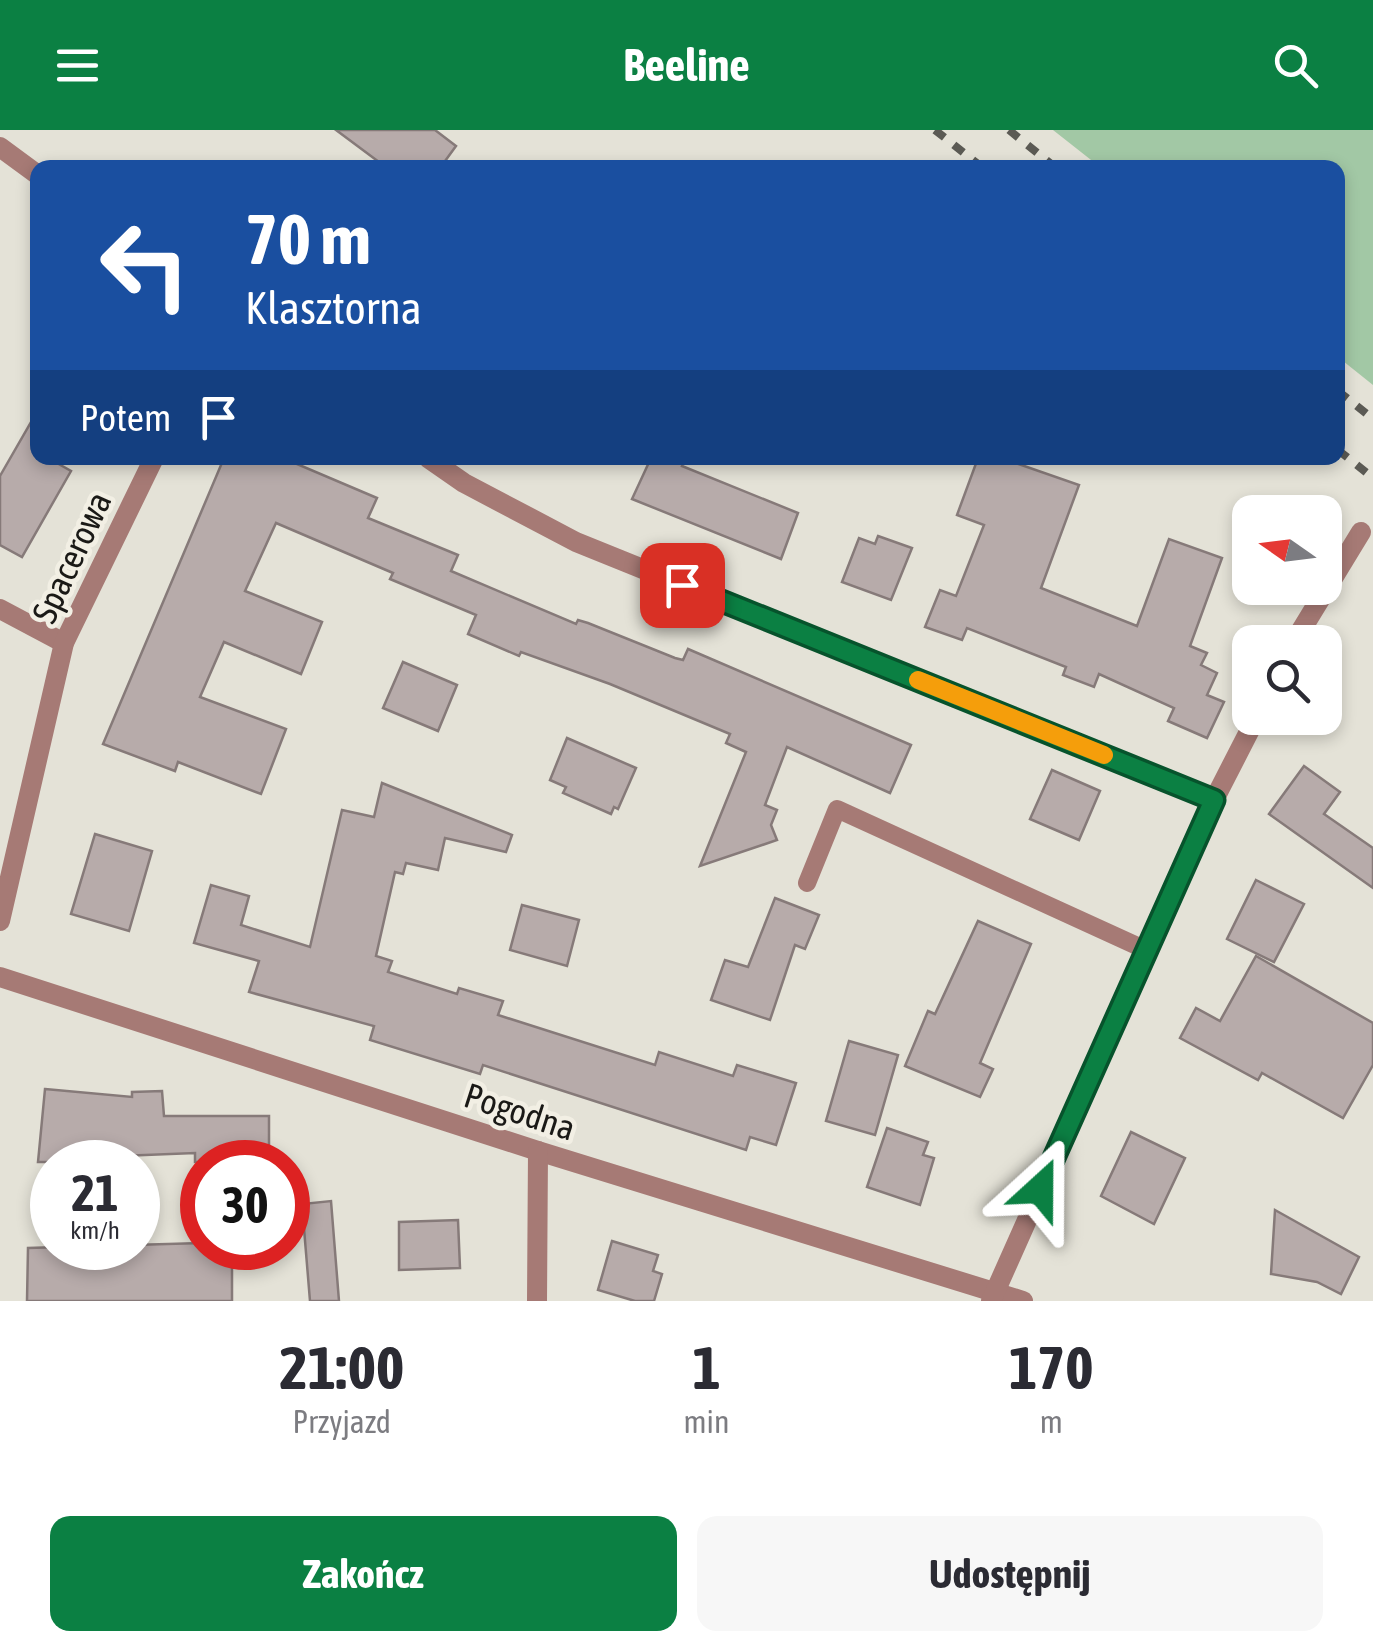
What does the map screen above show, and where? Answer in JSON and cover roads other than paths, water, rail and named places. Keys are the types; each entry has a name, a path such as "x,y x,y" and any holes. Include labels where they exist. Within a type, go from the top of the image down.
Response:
{"street":[{"path":"0,147 30,169"},
{"name":"Spacerowa","path":"0,921 64,643 151,465"},
{"path":"438,465 464,483 576,542 1214,800"},
{"path":"1304,625 1361,532"},
{"path":"0,609 64,643"},
{"path":"992,1296 1214,800 1247,735"},
{"name":"Pogodna","path":"0,977 992,1296 1023,1301"},
{"path":"537,1301 538,1151"}],"lane":[{"path":"807,883 837,809 1146,950"}],"railway":[{"path":"935,130 973,160"},
{"path":"1009,130 1046,160"},
{"path":"1345,397 1373,419"},
{"path":"1345,456 1373,478"}]}
